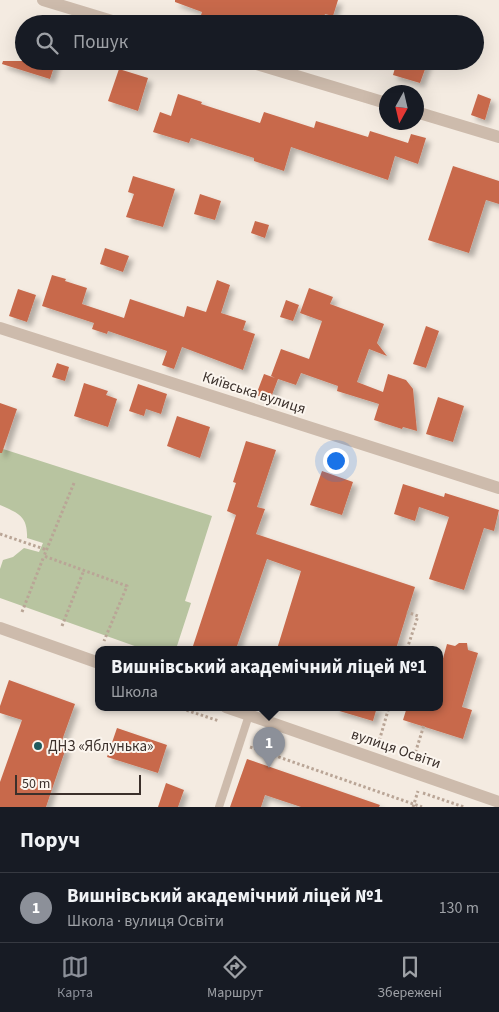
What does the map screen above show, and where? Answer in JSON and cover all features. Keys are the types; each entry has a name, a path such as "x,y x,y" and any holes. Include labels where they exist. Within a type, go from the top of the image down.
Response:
{"street":[{"path":"43,0 92,15"},
{"path":"276,70 379,101"},
{"path":"424,114 499,137"},
{"name":"Київська вулиця","path":"0,328 499,488"},
{"path":"0,628 95,662"},
{"name":"вулиця Освіти","path":"238,711 499,802"}],"lane":[{"path":"219,807 250,715"}],"path":[{"path":"22,612 74,483"},
{"path":"0,534 47,550"},
{"path":"44,556 127,586 104,641"},
{"path":"62,626 84,570"},
{"path":"407,612 418,616 408,646"},
{"path":"378,745 388,711"},
{"path":"414,757 424,725"},
{"path":"240,744 413,806 422,807"},
{"path":"413,806 418,791"}],"green space":[{"path":"0,448 212,516 185,601 191,603 177,646 135,646 0,598 0,569 3,560 13,557 24,548 39,552 43,543 27,538 26,525 21,516 0,505"}],"building":[{"path":"175,0 338,0 333,15 201,15 202,12 175,2"},
{"path":"3,61 15,61 15,68 2,64"},
{"path":"21,70 53,70 50,79"},
{"path":"119,70 148,78 138,111 108,101"},
{"path":"394,70 425,70 420,83 393,75"},
{"path":"178,94 202,102 201,104 260,123 264,112 314,128 316,121 368,137 370,131 408,143 411,134 426,138 418,164 395,156 388,180 291,147 284,171 254,161 254,158 191,138 189,143 153,132 160,112 171,116"},
{"path":"478,94 491,99 485,120 471,115"},
{"path":"453,166 499,181 499,204 486,200 469,253 428,240"},
{"path":"133,176 175,189 163,227 126,217 134,194 128,192"},
{"path":"200,194 221,201 215,220 194,214"},
{"path":"255,221 269,225 265,238 251,233"},
{"path":"105,248 129,256 123,272 100,264"},
{"path":"52,275 87,288 82,304 124,318 130,299 184,317 187,306 206,312 217,280 230,285 221,313 246,321 243,330 255,334 243,370 182,347 174,369 162,365 167,351 108,331 107,334 92,329 94,323 42,306"},
{"path":"309,288 333,297 330,304 384,324 377,343 387,356 369,349 357,382 383,392 388,374 406,380 413,389 417,431 403,427 402,429 374,420 379,404 337,391 338,386 301,373 296,385 278,379 270,400 256,395 264,374 275,378 271,376 281,349 309,359 322,321 300,313"},
{"path":"18,289 36,295 27,322 9,316"},
{"path":"286,300 299,305 293,321 280,317"},
{"path":"426,326 439,331 426,368 413,364"},
{"path":"57,363 69,367 65,381 52,377"},
{"path":"84,383 108,391 106,395 117,399 108,427 74,416"},
{"path":"138,384 167,394 161,414 146,409 144,416 129,411"},
{"path":"438,397 464,406 453,442 426,434"},
{"path":"0,403 17,409 2,453 0,453"},
{"path":"177,416 210,427 200,458 167,446"},
{"path":"246,441 276,450 257,507 265,509 256,534 415,587 397,646 278,646 301,571 267,559 237,646 193,646 236,515 227,511 236,483 233,482"},
{"path":"322,471 353,482 342,515 310,505"},
{"path":"403,484 444,497 445,493 499,510 494,531 484,528 464,590 429,579 449,517 419,507 415,521 394,514"},
{"path":"459,643 467,643 468,650 478,653 462,707 472,710 463,739 403,720 406,711 443,711 443,658 447,644 455,646"},
{"path":"9,680 75,704 60,746 66,748 46,807 0,807 0,782 22,720 0,713 0,706"},
{"path":"339,711 376,711 373,721"},
{"path":"117,728 167,745 158,773 107,757"},
{"path":"247,759 380,805 379,807 301,807 265,795 261,807 230,807"},
{"path":"166,783 184,790 178,807 158,807"}],"place":[{"name":"ДНЗ «Яблунька»","path":"38,746"},
{"name":"Вишнівський академічний ліцей №1","path":"269,768"}]}
